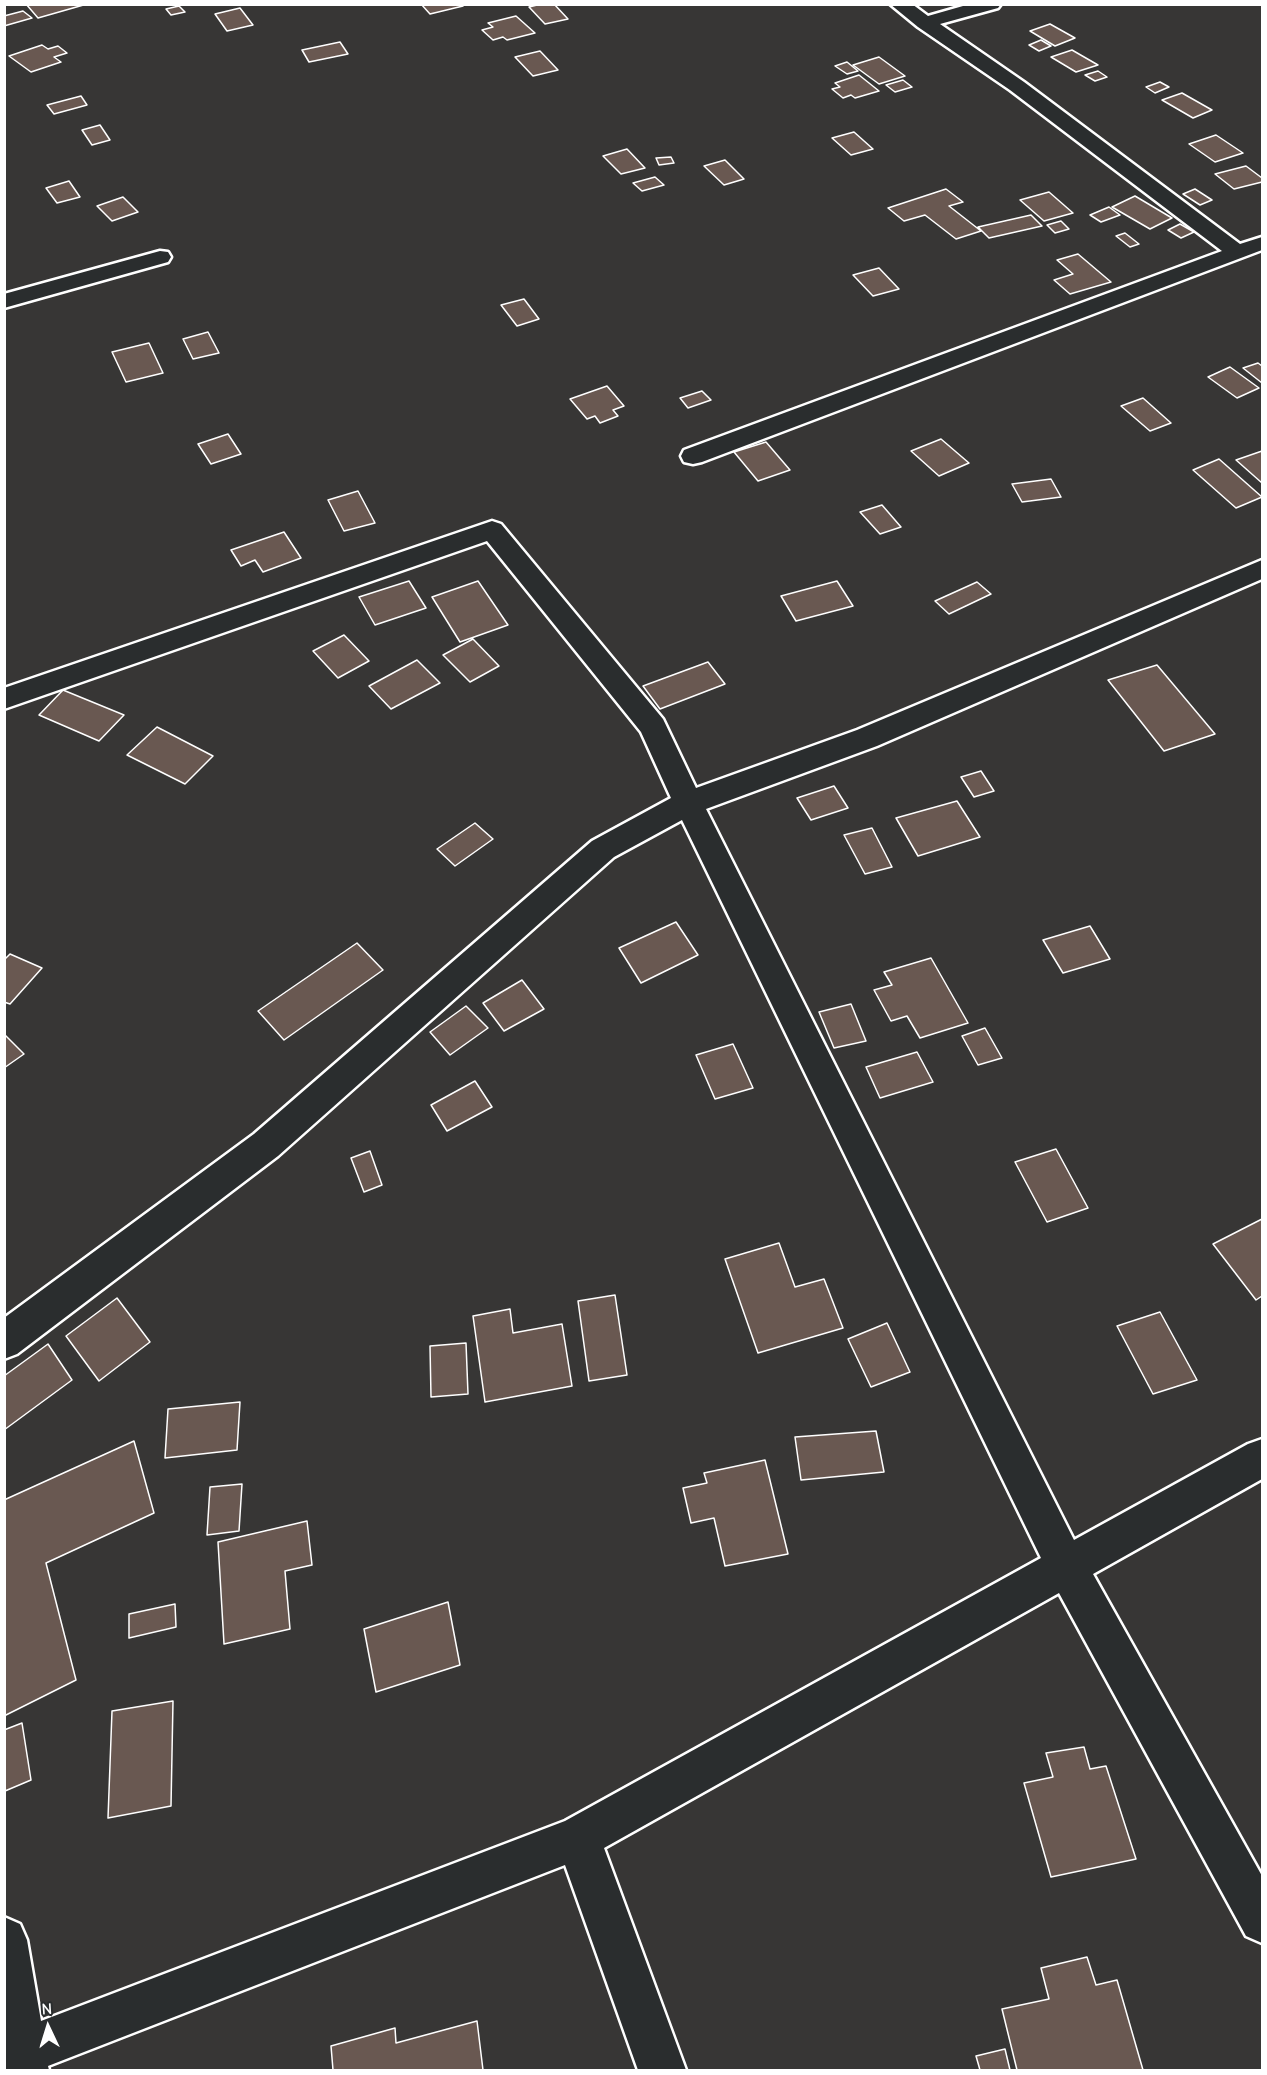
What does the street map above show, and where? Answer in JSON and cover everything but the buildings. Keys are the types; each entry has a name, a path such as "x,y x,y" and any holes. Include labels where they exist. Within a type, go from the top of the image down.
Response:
{"street":[{"path":"899,4 1017,86 1239,252"},
{"path":"924,23 992,4"},
{"path":"693,456 1263,243"},
{"path":"4,301 160,257"},
{"path":"4,699 492,530 652,727 1067,1568 1263,1920"},
{"path":"4,1341 266,1145 446,984 603,849 688,803 867,738 1263,569"},
{"path":"4,1940 18,2062 578,1838 1263,1458"},
{"path":"578,1838 662,2070"}]}
